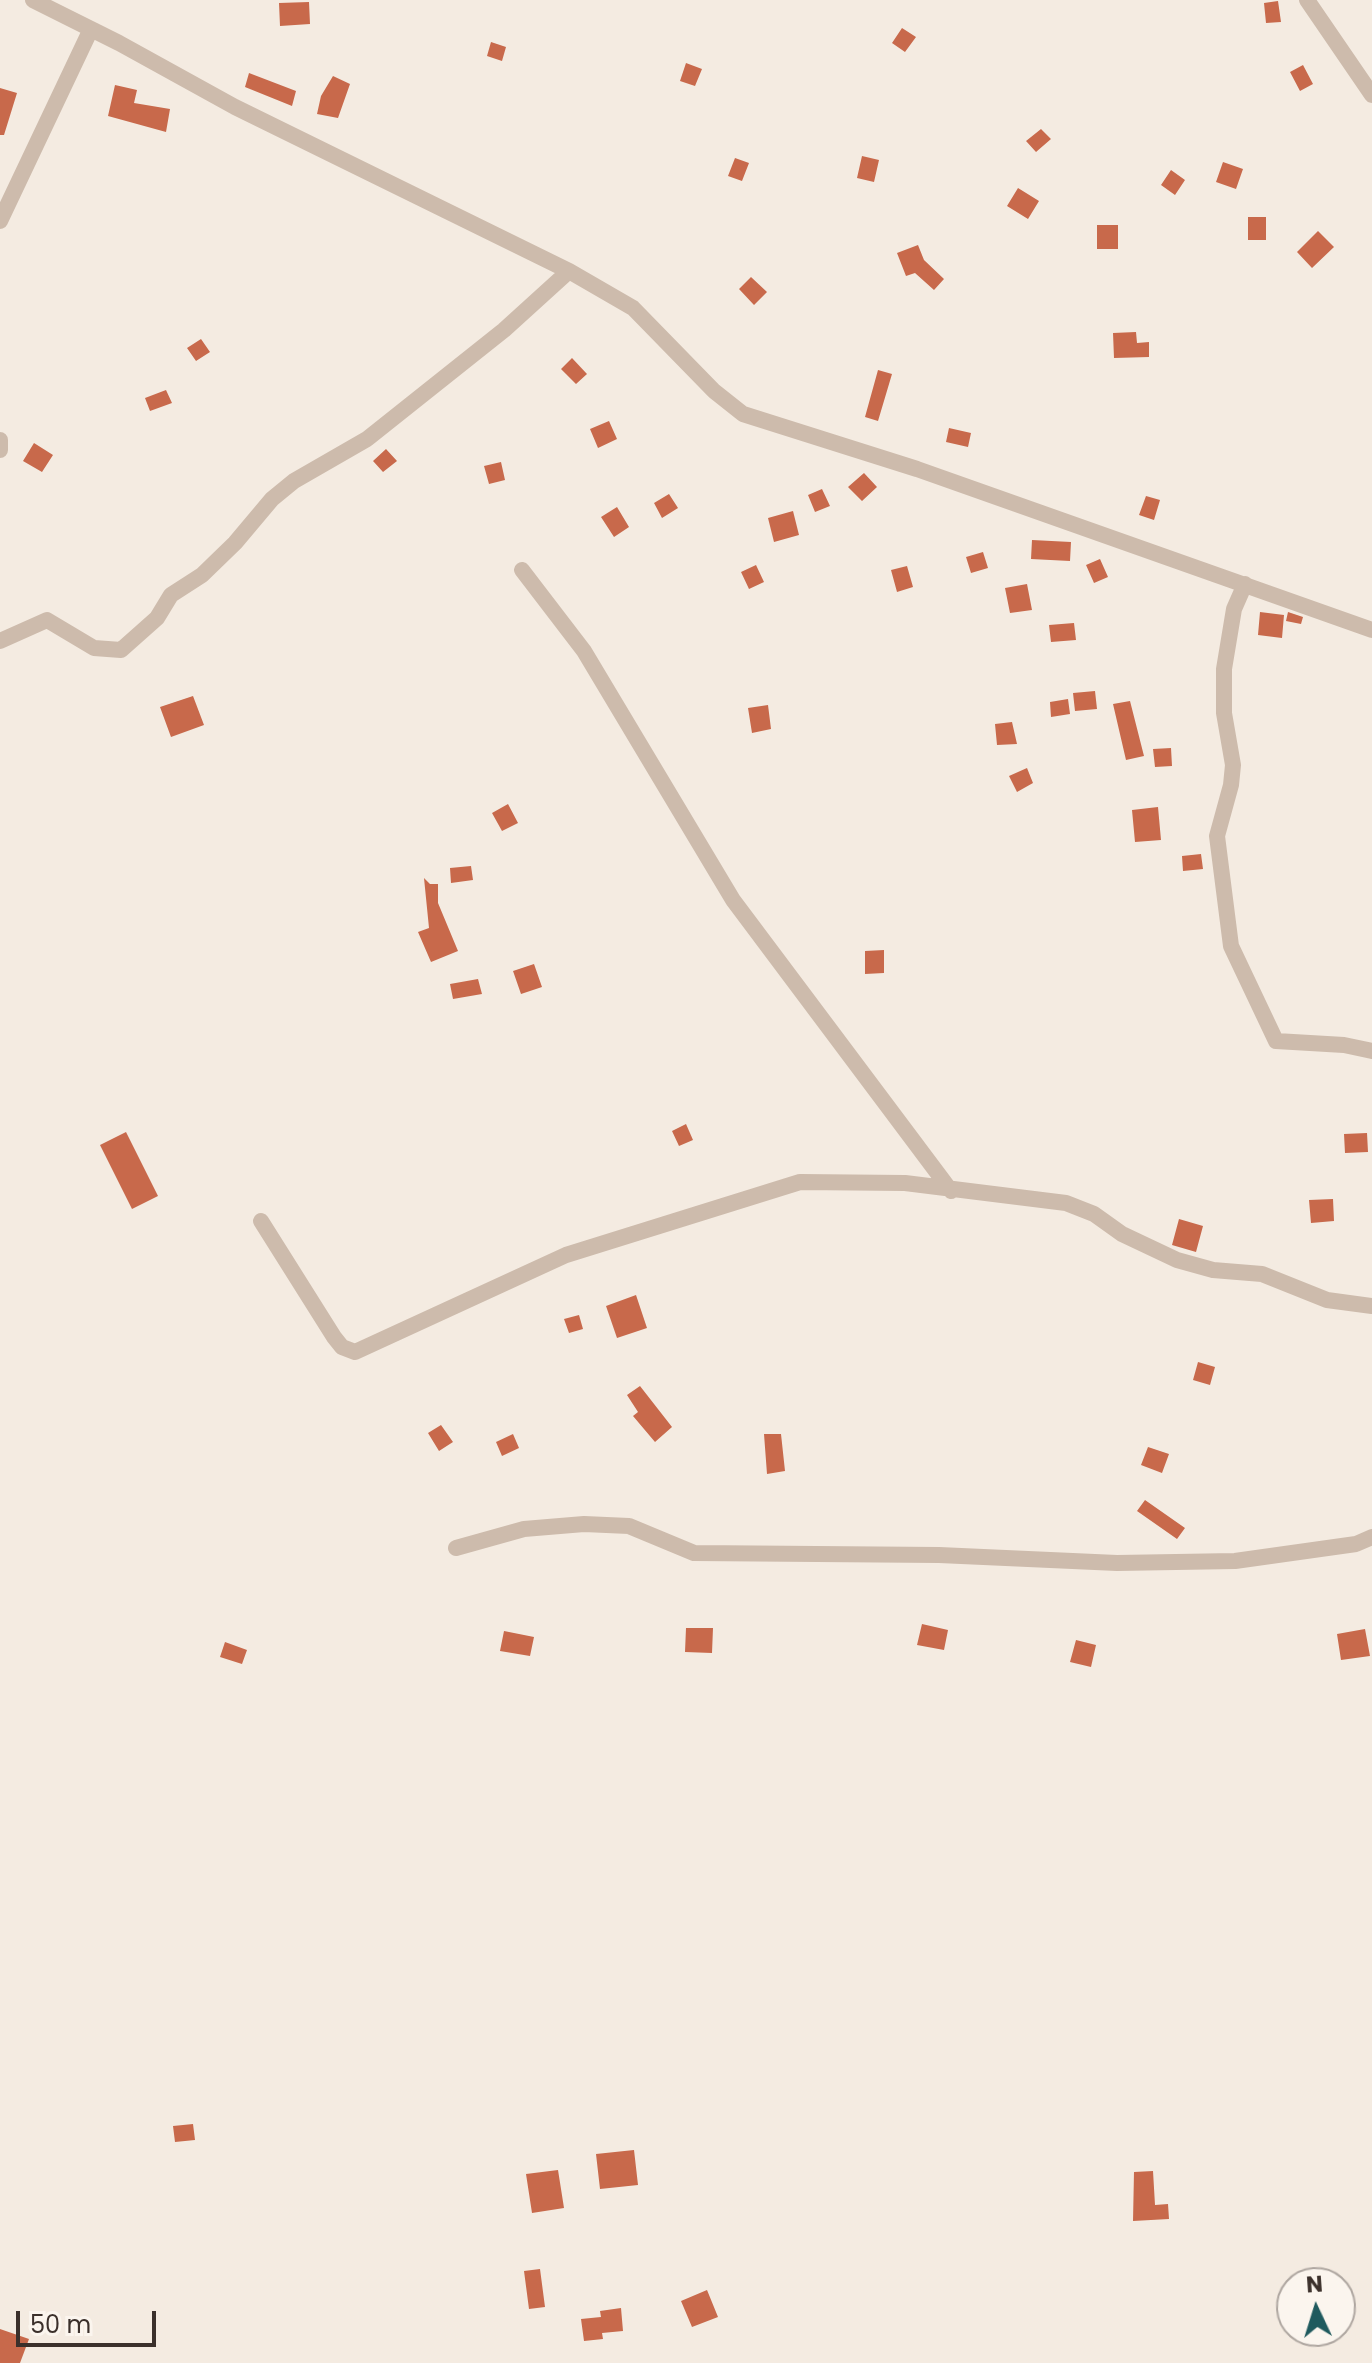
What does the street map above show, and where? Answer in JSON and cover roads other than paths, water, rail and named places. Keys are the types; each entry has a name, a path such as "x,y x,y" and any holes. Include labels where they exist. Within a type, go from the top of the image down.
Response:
{"street":[{"path":"33,0 235,107 569,271 633,308 714,391 743,414 917,469 1372,630"},
{"path":"1307,0 1372,95"},
{"path":"0,221 91,29"},
{"path":"0,641 47,620 58,623 94,648 121,650 157,618 171,595 202,575 235,543 272,499 294,481 367,439 535,304 569,271"},
{"path":"0,440 0,450"},
{"path":"522,570 584,651 733,900 951,1191"},
{"path":"1245,584 1234,609 1224,669 1224,713 1233,765 1231,785 1217,836 1231,946 1276,1041 1344,1045 1372,1051"},
{"path":"261,1221 334,1337 342,1347 355,1352 566,1255 800,1182 905,1183 1066,1203 1094,1214 1122,1234 1177,1260 1213,1270 1262,1274 1327,1300 1372,1306"},
{"path":"456,1548 524,1529 584,1524 629,1526 694,1553 939,1555 1117,1563 1235,1561 1356,1544 1372,1537"}]}
